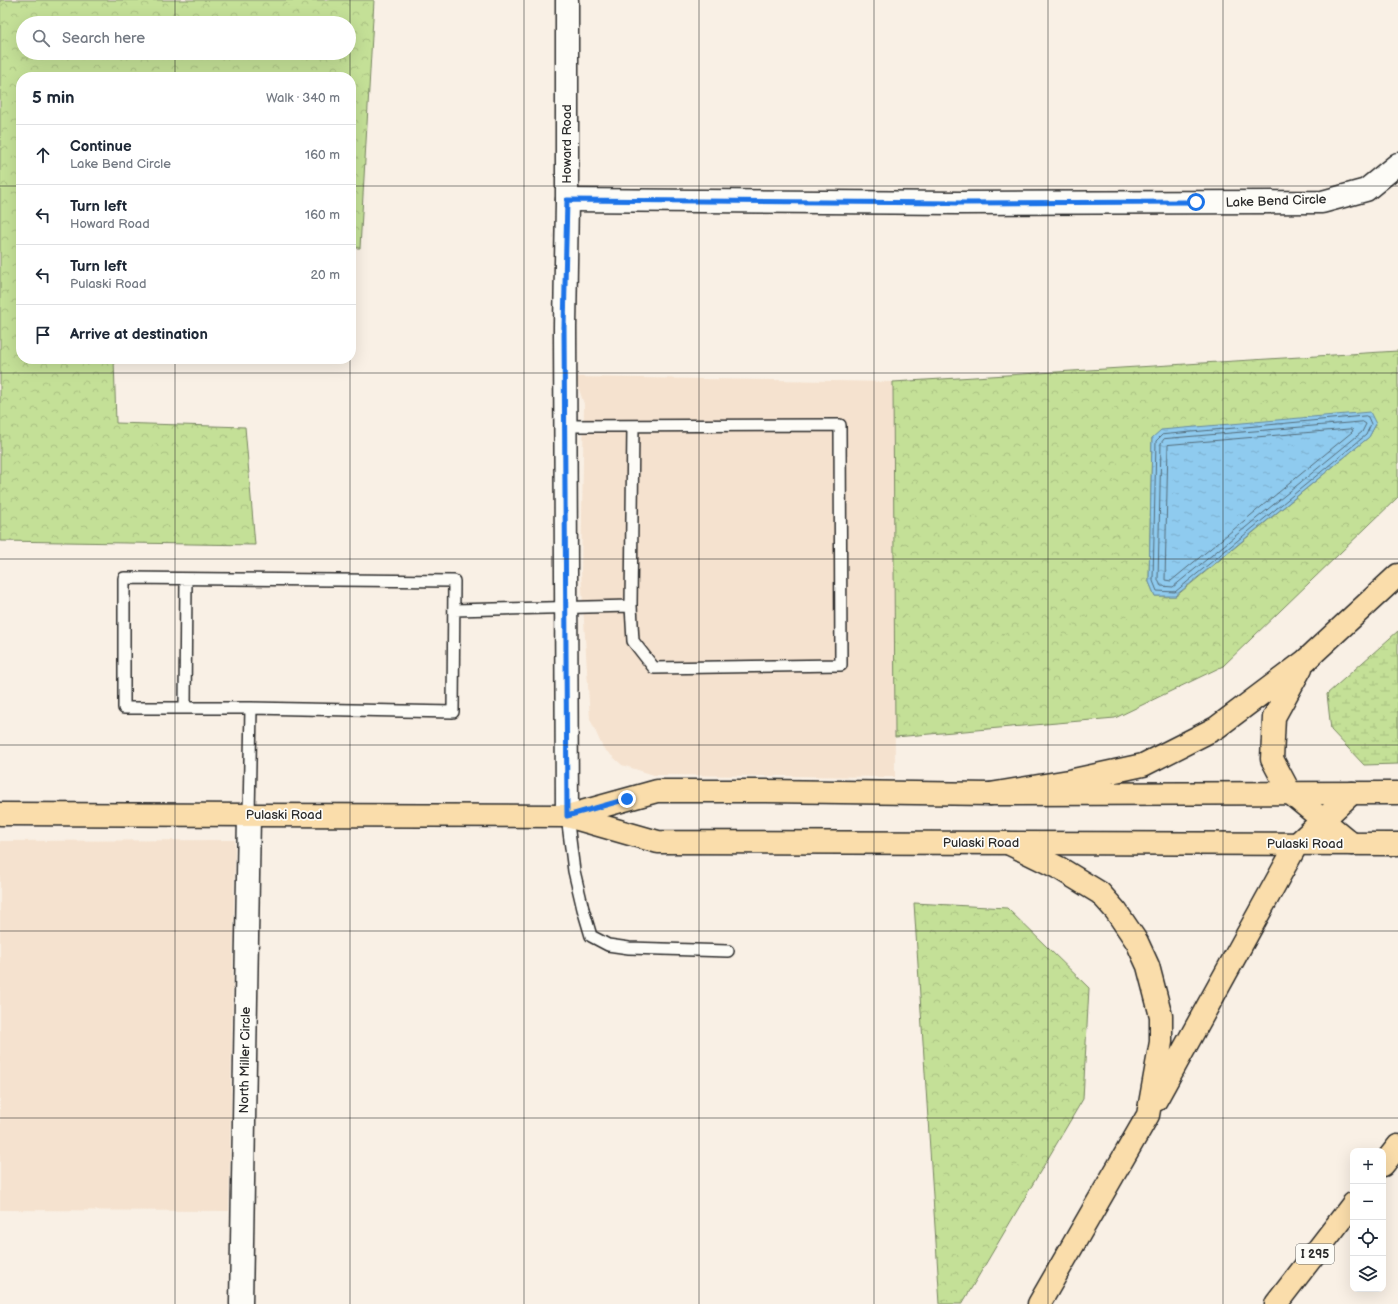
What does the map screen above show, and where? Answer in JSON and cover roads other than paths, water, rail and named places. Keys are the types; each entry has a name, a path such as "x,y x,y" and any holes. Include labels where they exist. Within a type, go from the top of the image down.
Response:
{"main road":[{"path":"990,794 1069,781 1143,765 1216,728 1305,661 1398,575"},
{"path":"1305,661 1274,718 1272,759 1290,793 1352,844"},
{"name":"Pulaski Road","path":"0,814 567,816 657,791 990,794 1398,793"},
{"path":"1039,1304 1148,1115 1296,844 1352,793"},
{"name":"Pulaski Road","path":"567,816 658,842 1398,844"},
{"path":"1008,843 1060,868 1100,893 1116,911 1137,942 1148,966 1161,1016 1161,1042 1148,1115"},
{"path":"1386,1161 1398,1146"},
{"name":"I 295","path":"1276,1304 1350,1208"}],"street":[{"name":"Howard Road","path":"567,0 567,200 564,327 567,816"},
{"name":"Lake Bend Circle","path":"567,200 951,203 1322,202 1366,190 1398,164"},
{"name":"North Miller Circle","path":"241,1304 249,815"}],"lane":[{"path":"565,426 840,425 841,665 654,668 633,641 633,426"},
{"path":"124,578 186,579 454,581 453,712 251,708 124,708 124,578"},
{"path":"185,708 186,579"},
{"path":"454,610 632,606"},
{"path":"249,815 251,708"},
{"path":"567,816 574,870 591,936 608,945 629,948 728,951"}],"water":[{"path":"1370,412 1376,424 1369,437 1175,596 1155,596 1149,582 1152,438 1161,430"}]}
